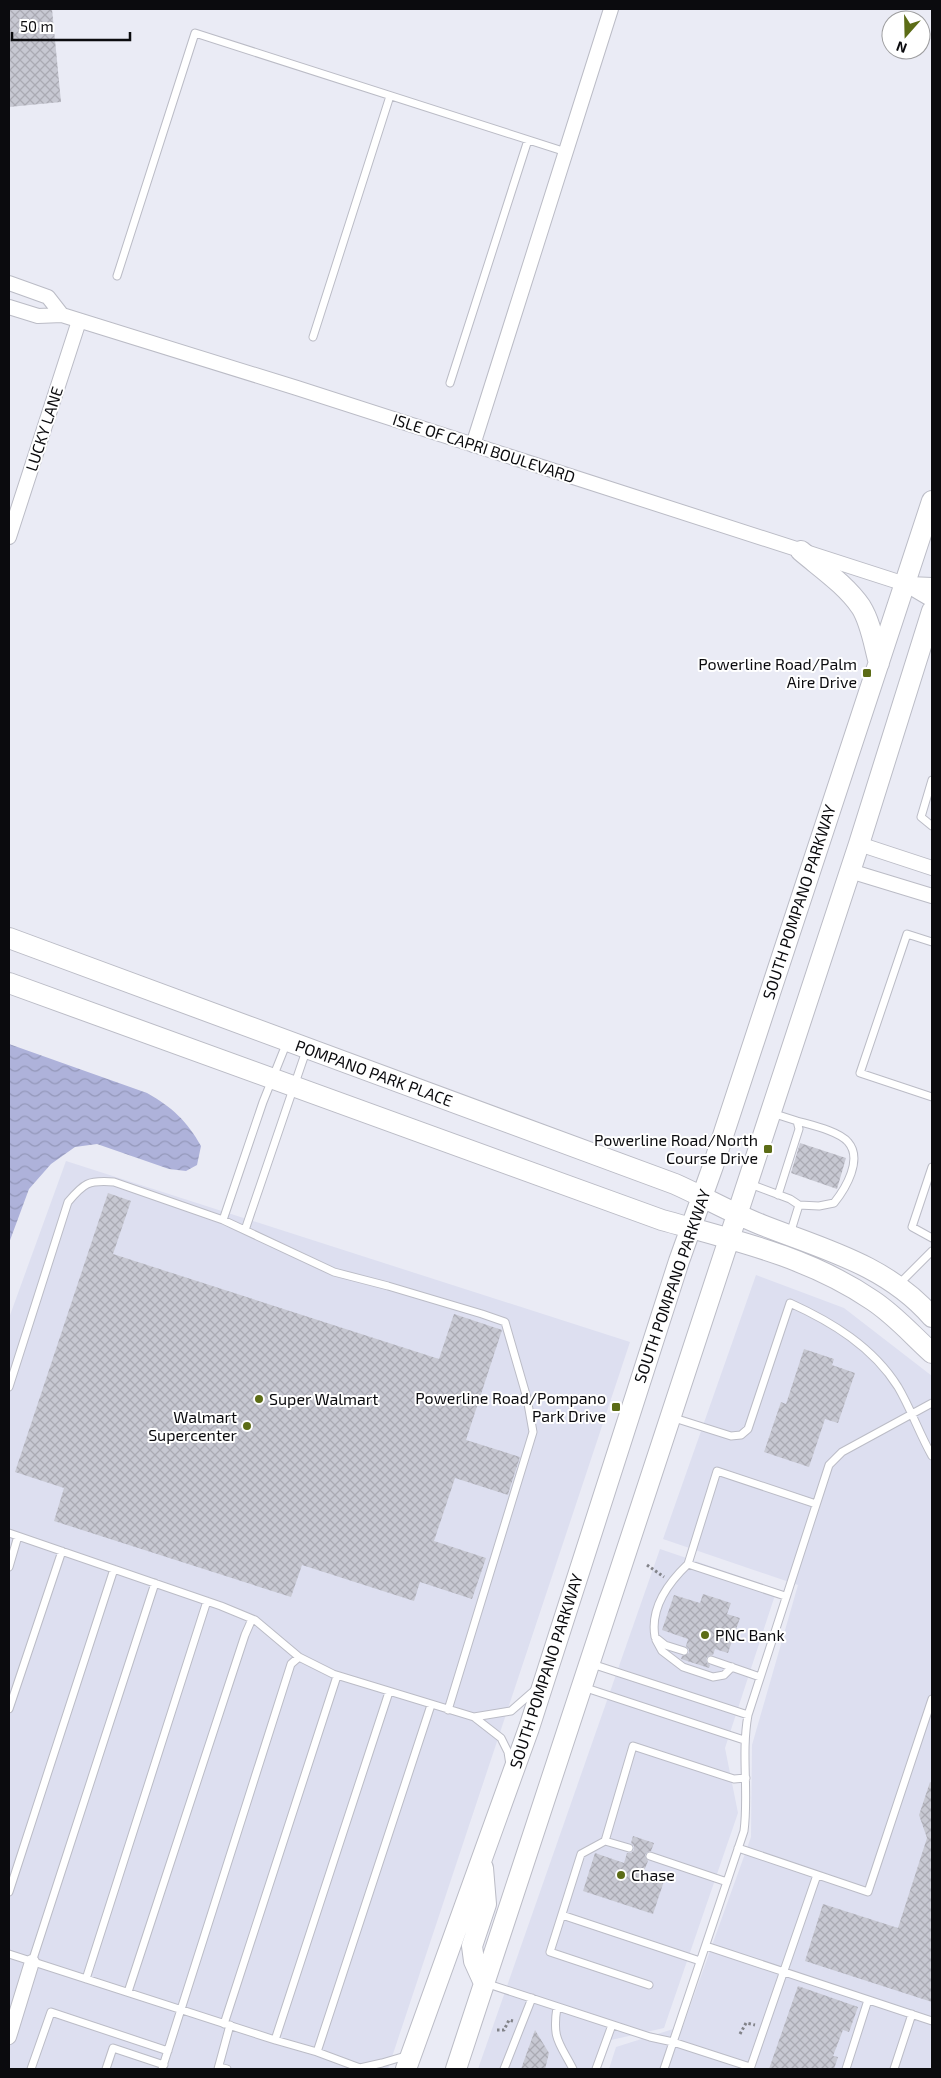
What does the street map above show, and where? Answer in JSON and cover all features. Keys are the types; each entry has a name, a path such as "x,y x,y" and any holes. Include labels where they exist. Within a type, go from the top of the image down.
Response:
{"main road":[{"name":"SOUTH POMPANO PARKWAY","path":"409,2062 512,1776 691,1228 932,502"},
{"path":"801,550 848,592 861,608 867,621 879,663"},
{"path":"456,2069 859,844 932,611"},
{"name":"POMPANO PARK PLACE","path":"9,938 675,1184 760,1224 849,1258 897,1286 932,1317"},
{"path":"9,983 662,1220 797,1261 832,1276 886,1310 932,1353"},
{"path":"483,1860 486,1904 472,1946 474,1961 484,1983"}],"street":[{"path":"473,445 611,9"},
{"path":"9,283 48,297 62,316"},
{"name":"ISLE OF CAPRI BOULEVARD","path":"9,307 38,316 62,316 79,321 905,584"},
{"name":"LUCKY LANE","path":"9,535 79,321"},
{"path":"905,584 932,585"},
{"path":"905,584 932,600"},
{"path":"859,844 932,868"},
{"path":"850,871 932,896"},
{"path":"9,2037 32,1962"}],"lane":[{"path":"117,276 195,33 566,152"},
{"path":"313,337 390,96"},
{"path":"450,383 528,140"},
{"path":"932,780 920,817 932,826"},
{"path":"932,942 907,934 860,1073 932,1097"},
{"path":"223,1220 263,1102 288,1041"},
{"path":"246,1230 307,1048"},
{"path":"748,1183 799,1205 819,1206 834,1203 845,1189 852,1167 854,1152 847,1141 828,1131 771,1112"},
{"path":"778,1195 799,1129 797,1121"},
{"path":"932,1166 912,1227 932,1238"},
{"path":"9,1387 68,1202 82,1185 96,1180 114,1182 223,1220 334,1272 388,1286 505,1322 527,1398 533,1432 448,1710"},
{"path":"789,1235 799,1205"},
{"path":"897,1286 932,1251"},
{"path":"671,1417 731,1436 741,1435 748,1429 790,1303 820,1317 850,1336 878,1362 897,1386 913,1414 921,1436 932,1456"},
{"path":"664,2069 744,1831 747,1809 744,1740 748,1716 785,1596 829,1466 842,1452 932,1403"},
{"path":"732,1668 724,1675 714,1677 683,1667 662,1652 655,1637 653,1627 662,1596 668,1585 688,1564 717,1470 816,1504"},
{"path":"9,1533 252,1618 298,1657 337,1676 448,1710 474,1717 511,1712 542,1684"},
{"path":"9,1567 18,1536"},
{"path":"9,1709 62,1551"},
{"path":"688,1564 785,1596"},
{"path":"9,1892 114,1569"},
{"path":"32,1962 155,1583"},
{"path":"86,1979 207,1601"},
{"path":"128,1992 198,1773 252,1618"},
{"path":"655,1637 665,1645 684,1651"},
{"path":"106,2069 114,2048 163,2067 291,1664 298,1657"},
{"path":"711,1660 760,1677"},
{"path":"590,1663 748,1716"},
{"path":"227,2069 219,2068 227,2024 337,1676"},
{"path":"583,1687 744,1740"},
{"path":"275,2040 388,1692"},
{"path":"738,1848 868,1892 932,1699"},
{"path":"318,2052 431,1705"},
{"path":"474,1717 500,1738 508,1752 512,1776"},
{"path":"605,1841 633,1746 734,1779 746,1778"},
{"path":"629,1848 605,1841 581,1854 550,1952 649,1986"},
{"path":"650,1856 727,1882"},
{"path":"484,1983 750,2068 817,1876"},
{"path":"562,1915 700,1961"},
{"path":"706,1946 932,2021"},
{"path":"9,1954 275,2040 318,2052 360,2068 382,2063 409,2062"},
{"path":"504,2069 532,1998"},
{"path":"846,2069 868,2000"},
{"path":"557,2007 554,2027 556,2037 573,2069"},
{"path":"31,2069 51,2012 168,2051"},
{"path":"894,2069 912,2014"},
{"path":"596,2069 612,2025"}],"path":[{"path":"647,1565 664,1577"},
{"path":"497,2030 504,2030 509,2020 515,2022"}],"shaded area":[{"path":"66,1161 630,1342 388,2069 9,2069 9,1318"},
{"path":"756,1275 844,1308 932,1376 932,2069 609,2069 616,2047 683,2026 751,1837 752,1745 798,1585 663,1539"},
{"path":"660,1549 777,1589 725,1748 738,1813 664,2028 611,2040 601,2069 478,2069"}],"water":[{"path":"9,1044 147,1093 156,1098 178,1115 196,1137 201,1146 197,1165 186,1171 169,1169 97,1144 75,1147 51,1164 29,1189 9,1243"}],"building":[{"path":"9,9 52,9 61,102 9,107"},
{"path":"800,1143 846,1158 837,1189 791,1173"},
{"name":"Super Walmart","path":"108,1193 131,1201 113,1254 439,1359 454,1314 502,1330 466,1440 520,1457 508,1495 455,1478 434,1541 486,1558 472,1599 420,1582 414,1601 302,1565 291,1597 54,1521 64,1488 15,1472"},
{"path":"804,1349 834,1359 832,1365 855,1373 838,1423 825,1419 809,1467 764,1452 781,1402 786,1404"},
{"name":"PNC Bank","path":"703,1594 731,1603 727,1614 740,1618 728,1653 715,1649 713,1655 708,1656 706,1659 710,1665 709,1668 681,1659 682,1656 689,1653 689,1649 686,1646 688,1639 662,1630 674,1595 700,1603"},
{"path":"930,1782 932,1783 932,2002 805,1961 823,1904 898,1928 927,1838 919,1815"},
{"name":"Chase","path":"633,1836 654,1843 651,1851 645,1855 648,1861 644,1871 665,1878 653,1914 583,1891 595,1853 624,1863 627,1853 631,1853 634,1850 634,1846 631,1843"},
{"path":"798,1986 858,2007 849,2032 843,2030 833,2056 838,2057 834,2069 769,2069"},
{"path":"535,2030 549,2053 545,2069 521,2069"}],"place":[{"name":"Powerline Road/Palm Aire Drive","path":"867,673"},
{"name":"Powerline Road/North Course Drive","path":"768,1149"},
{"name":"Super Walmart","path":"259,1399"},
{"name":"Powerline Road/Pompano Park Drive","path":"616,1407"},
{"name":"Walmart Supercenter","path":"247,1426"},
{"name":"PNC Bank","path":"705,1635"},
{"name":"Chase","path":"621,1875"}]}
